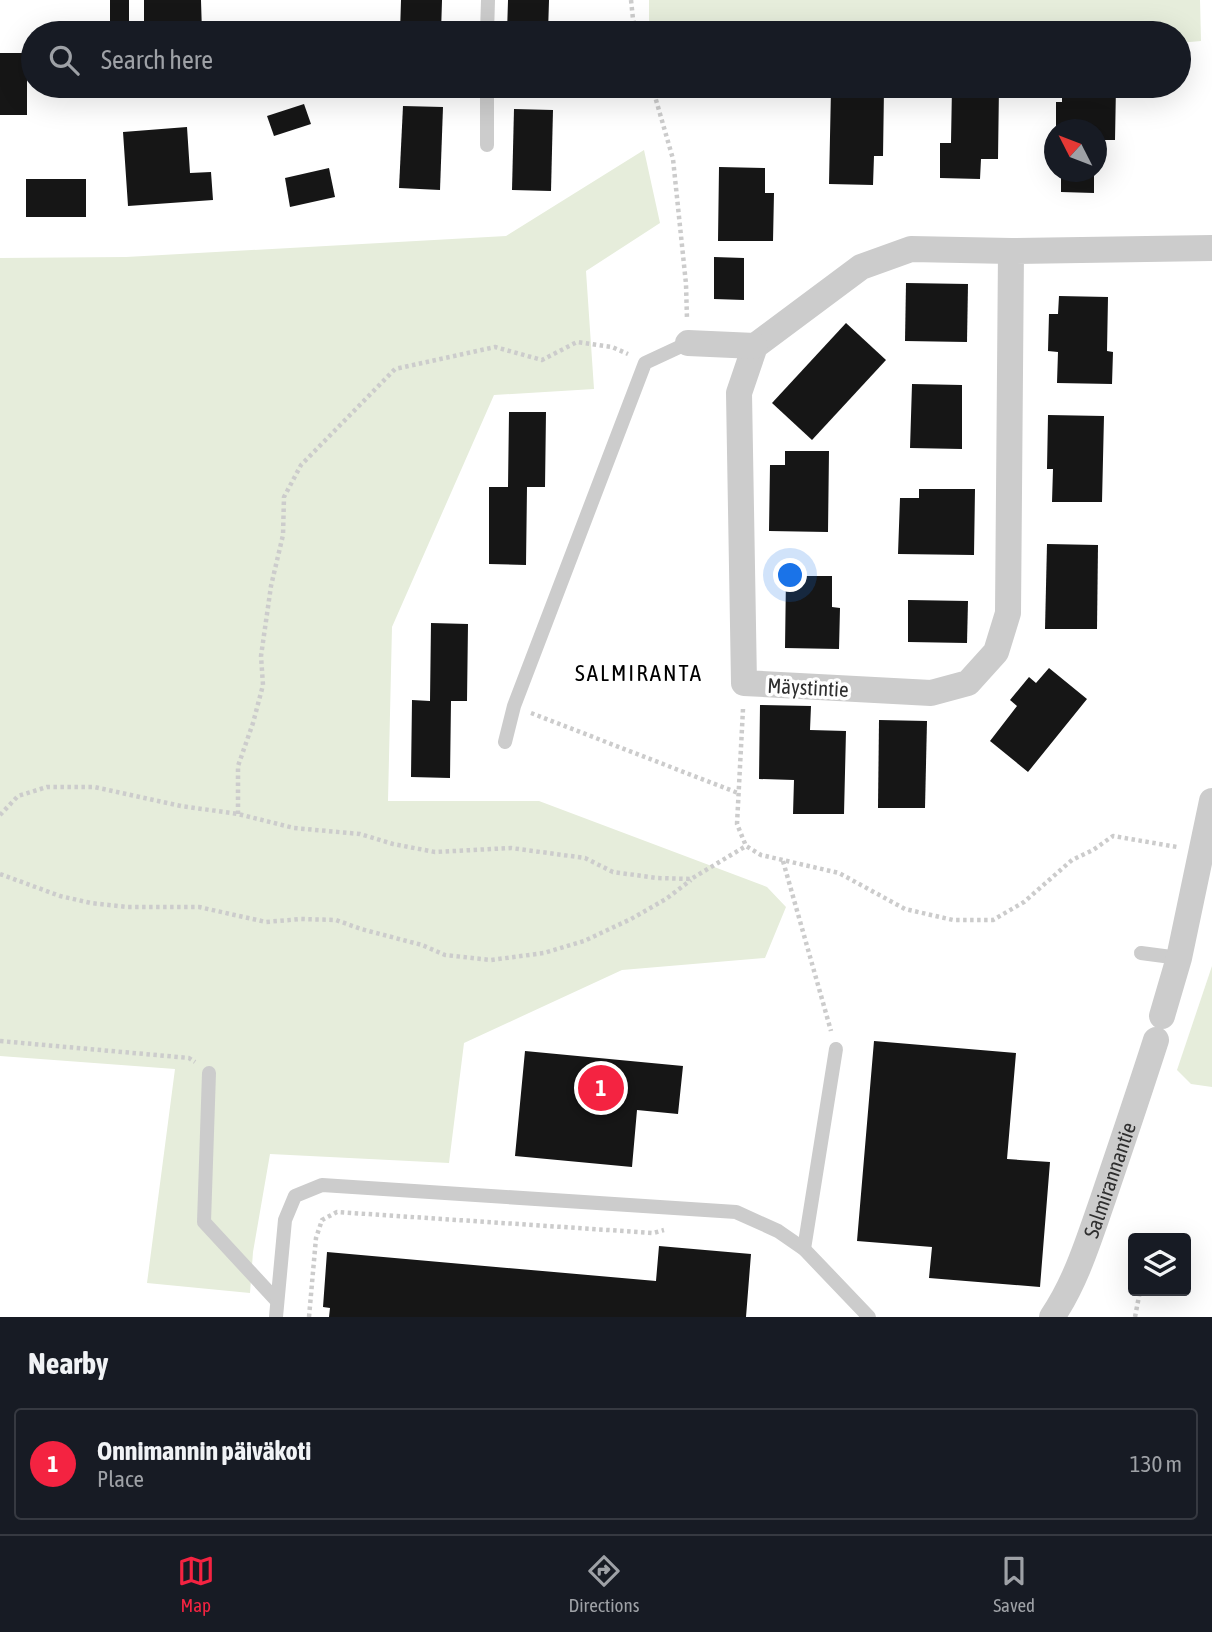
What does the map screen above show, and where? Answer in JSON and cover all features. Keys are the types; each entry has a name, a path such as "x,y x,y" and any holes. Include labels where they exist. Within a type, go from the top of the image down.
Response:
{"street":[{"path":"688,343 755,346 861,267 911,249 1011,251 1212,248"},
{"name":"Mäystintie","path":"755,346 738,393 744,683 931,693 968,683 996,652 1007,613 1011,251"},
{"name":"Salmirannantie","path":"1052,1317 1084,1254 1133,1112 1179,958 1212,801"}],"lane":[{"path":"487,21 488,0"},
{"path":"486,145 487,98"},
{"path":"505,742 514,706 645,363 688,343"},
{"path":"1141,953 1179,958"},
{"path":"804,1250 836,1049"},
{"path":"209,1073 204,1222 277,1301"},
{"path":"276,1317 285,1220 295,1196 322,1185 736,1212 778,1231 804,1250 869,1317"}],"path":[{"path":"631,0 634,21"},
{"path":"655,98 673,159 686,285"},
{"path":"238,814 239,766 264,685 261,656 271,586 283,535 284,497 300,465 394,369 495,347 542,360 577,342 612,347 645,363"},
{"path":"744,683 737,824 746,846 761,855 839,873 905,909 953,920 993,920 1024,902 1072,860 1113,836 1201,852"},
{"path":"514,706 738,793"},
{"path":"0,815 18,796 47,787 94,787 181,806 238,814 294,828 360,834 393,845 435,852 511,848 585,858 613,872 691,879"},
{"path":"0,874 61,896 91,903 127,907 199,907 266,922 336,920 422,945 445,955 491,960 544,953 584,941 632,919 746,846"},
{"path":"783,860 836,1049"},
{"path":"0,1041 189,1058 209,1073"},
{"path":"309,1317 316,1238 322,1220 337,1212 653,1233 665,1230"},
{"path":"1135,1317 1139,1296"}],"green space":[{"path":"649,0 1200,0 1201,41 1191,42 1191,21 649,20"},
{"path":"644,150 660,223 586,271 594,389 494,395 392,627 388,801 539,801 767,887 786,907 765,958 622,970 464,1043 449,1163 270,1154 253,1252 250,1293 147,1283 175,1069 0,1056 0,258 126,257 506,236"},
{"path":"1212,966 1212,1087 1191,1084 1177,1070"}],"building":[{"path":"110,0 129,0 129,21 110,21"},
{"path":"144,0 201,0 202,21 144,21"},
{"path":"401,0 442,0 441,21 400,21"},
{"path":"508,0 549,0 548,21 507,21"},
{"path":"0,53 21,53 21,98 27,98 27,115 0,115"},
{"path":"831,98 884,98 883,156 874,156 873,185 829,184"},
{"path":"952,98 999,98 998,159 981,159 980,179 940,178 940,143 951,143"},
{"path":"1062,98 1116,98 1115,140 1107,140 1107,119 1056,119 1056,102 1062,102"},
{"path":"304,104 311,124 274,136 267,116"},
{"path":"403,106 443,107 440,190 399,188"},
{"path":"514,109 553,110 551,191 512,190"},
{"path":"187,127 190,173 211,172 213,200 128,206 123,132"},
{"path":"719,167 765,168 765,193 774,193 773,241 718,241"},
{"path":"329,168 335,197 290,207 285,178"},
{"path":"26,179 86,179 86,217 26,217"},
{"path":"1061,182 1094,182 1094,193 1061,192"},
{"path":"714,257 744,258 744,300 714,299"},
{"path":"906,283 968,284 967,342 905,341"},
{"path":"1059,296 1108,297 1107,351 1113,352 1112,384 1057,383 1058,352 1048,351 1049,314 1058,314"},
{"path":"846,323 886,360 812,440 772,403"},
{"path":"912,384 962,385 962,449 910,448"},
{"path":"509,412 546,412 545,487 527,487 526,565 489,564 489,487 508,487"},
{"path":"1048,415 1104,416 1102,502 1052,502 1053,469 1047,469"},
{"path":"785,451 829,451 828,532 769,531 770,465 785,465"},
{"path":"919,489 975,489 974,555 898,554 900,498 919,498"},
{"path":"1047,544 1098,545 1097,629 1045,629"},
{"path":"786,576 832,576 832,607 840,608 839,649 785,648"},
{"path":"908,600 968,601 967,643 908,642"},
{"path":"431,623 468,624 467,701 451,701 450,778 411,777 412,700 430,701"},
{"path":"1049,668 1087,699 1028,772 990,741 1017,706 1010,700 1029,677 1036,683"},
{"path":"760,705 811,706 810,730 846,731 844,814 793,814 794,780 759,779"},
{"path":"879,720 927,721 925,808 878,808"},
{"path":"874,1041 1016,1053 1007,1159 1050,1162 1040,1287 929,1278 932,1247 857,1241"},
{"path":"525,1051 683,1066 678,1114 637,1110 632,1167 515,1156"},
{"path":"659,1246 751,1254 746,1317 329,1317 330,1308 323,1307 327,1252 656,1281"}],"place":[{"name":"Onnimannin päiväkoti","path":"601,1088"}],"district":[{"name":"SALMIRANTA","path":"639,673"}]}
